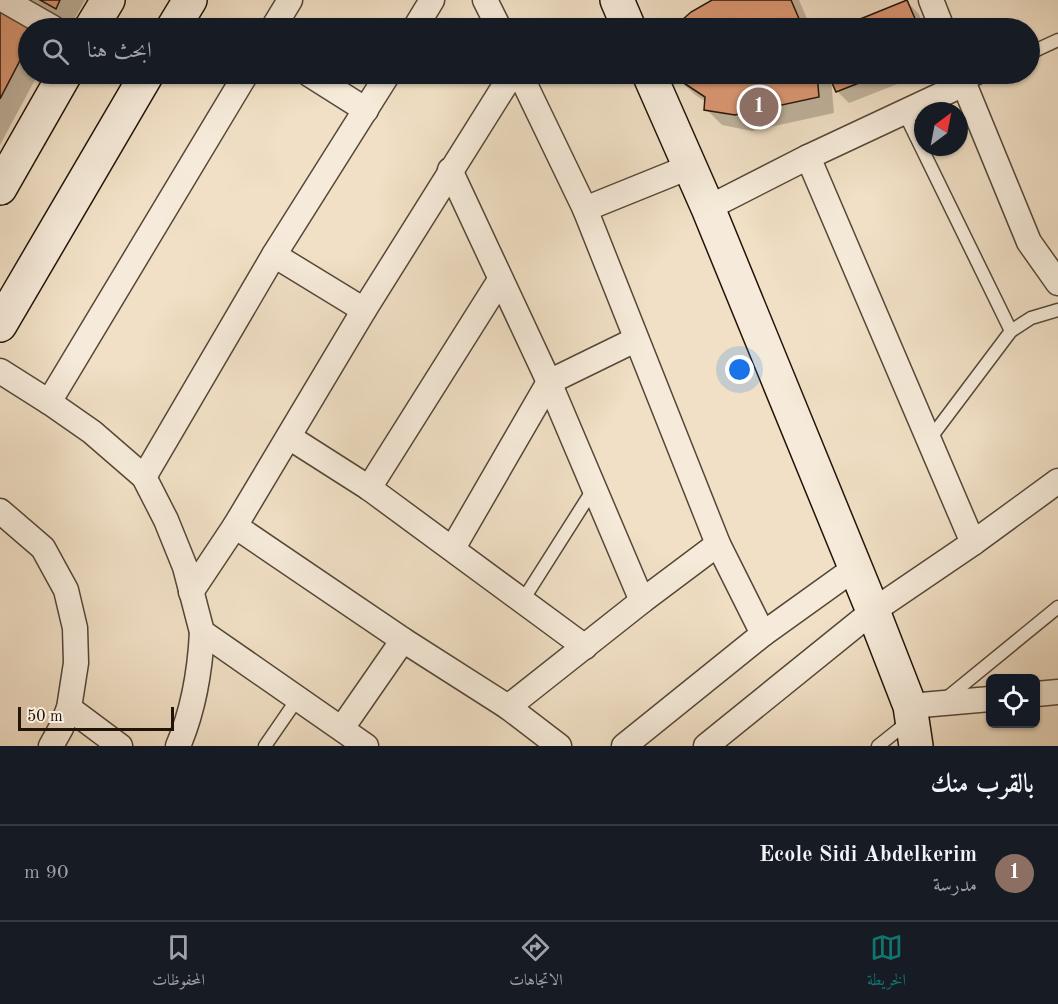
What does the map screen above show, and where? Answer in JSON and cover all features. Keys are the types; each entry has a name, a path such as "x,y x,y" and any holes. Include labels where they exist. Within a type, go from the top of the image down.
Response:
{"street":[{"path":"4,0 36,18"},
{"path":"97,18 108,0"},
{"path":"179,18 190,0"},
{"path":"279,18 290,0"},
{"path":"421,18 432,0"},
{"path":"485,0 494,18"},
{"path":"617,0 625,18"},
{"path":"931,0 938,18"},
{"path":"0,188 59,84"},
{"path":"0,325 141,84"},
{"path":"49,402 240,84"},
{"path":"325,84 366,110"},
{"path":"144,477 274,255 382,84"},
{"path":"191,592 235,526 364,310 506,84"},
{"path":"525,84 585,209 718,544 763,634"},
{"path":"653,84 708,208 919,719 986,700"},
{"path":"708,208 808,157 904,112 953,84"},
{"path":"964,84 1029,242 1058,283"},
{"path":"808,157 973,543"},
{"path":"585,209 689,167"},
{"path":"450,170 549,382 642,601"},
{"path":"274,255 364,310"},
{"path":"369,488 500,280"},
{"path":"453,548 549,382 636,340"},
{"path":"0,371 92,432 144,477 166,520 185,567 202,632 200,670 187,723 178,746"},
{"path":"289,437 369,488 585,647"},
{"path":"706,746 873,612 1058,481"},
{"path":"0,512 43,548 66,590 75,628 76,663 69,708 51,746"},
{"path":"235,526 508,707 559,746"},
{"path":"508,707 718,544"},
{"path":"624,746 763,634 855,568"},
{"path":"202,632 366,746"},
{"path":"342,728 404,640"},
{"path":"1040,694 1058,692"},
{"path":"69,708 120,746"}],"lane":[{"path":"1040,48 1058,40"},
{"path":"904,112 1011,331"},
{"path":"929,440 1011,331 1031,318 1058,310"},
{"path":"523,600 594,488"},
{"path":"878,746 919,719 1058,607"},
{"path":"265,746 298,698"}],"building":[{"path":"40,0 60,0 56,9"},
{"path":"712,0 791,0 799,18 684,18"},
{"path":"907,0 915,18 863,18"},
{"path":"0,12 18,21 18,64 0,99"},
{"path":"685,84 818,84 819,97 735,115 704,110 705,97"},
{"path":"832,84 856,84 836,92"}],"place":[{"name":"Ecole Sidi Abdelkerim","path":"759,107"}]}
